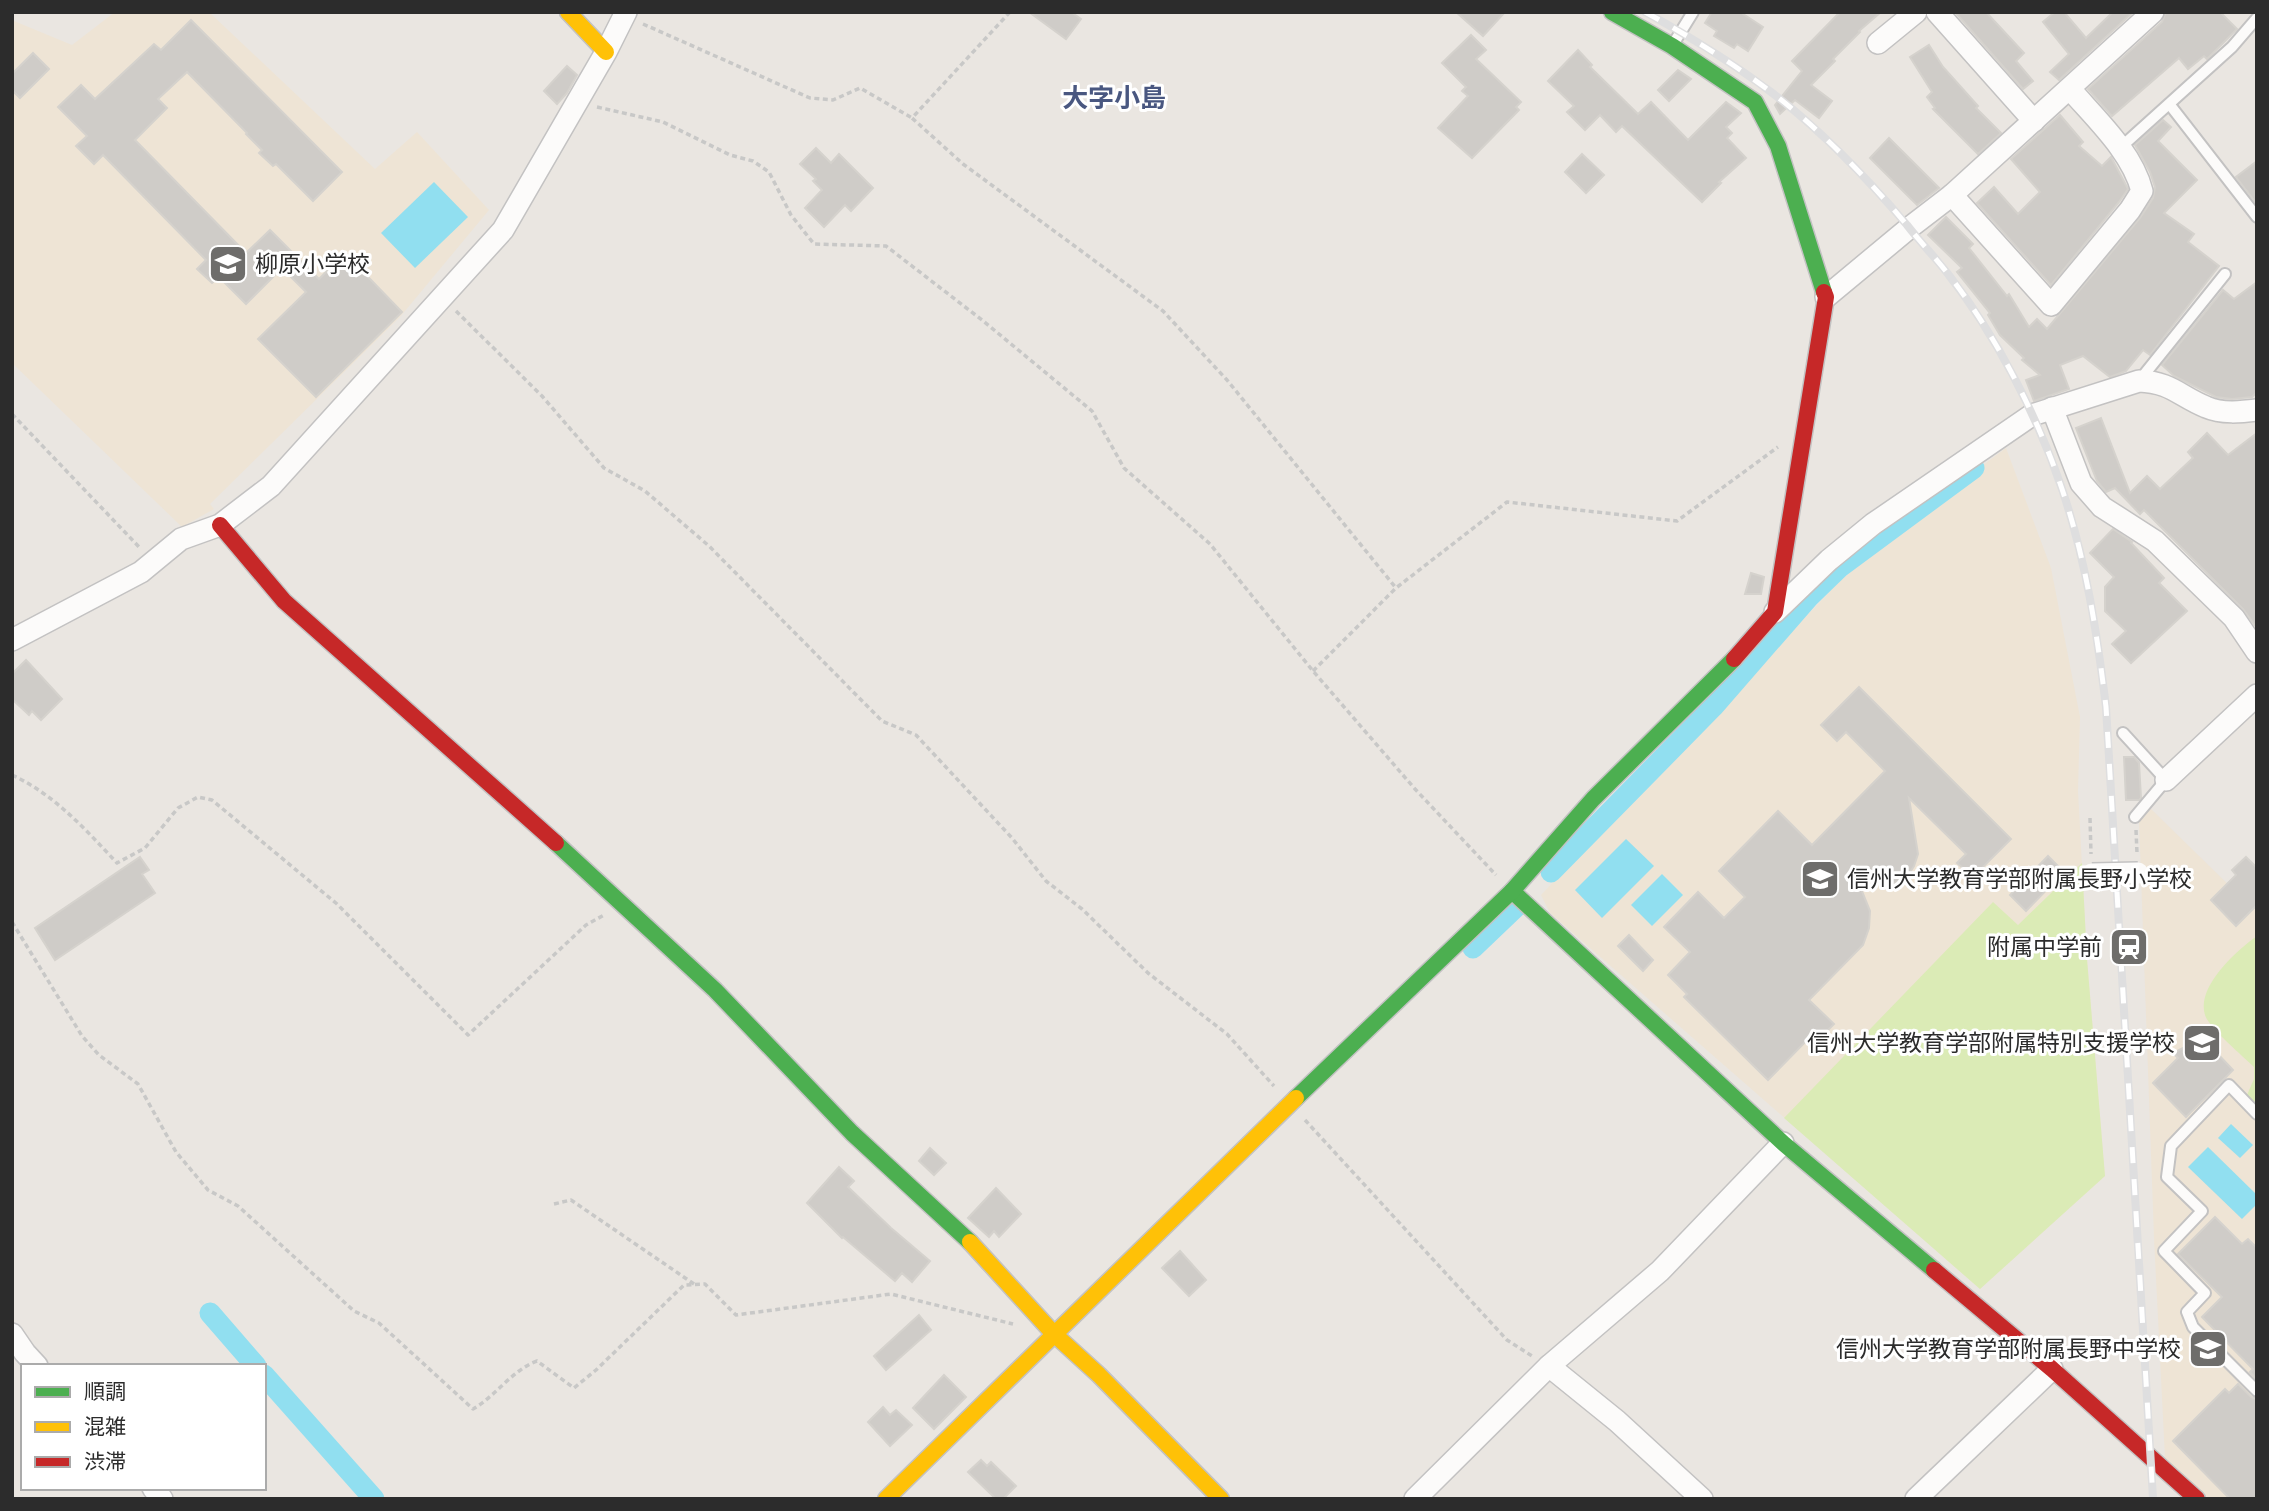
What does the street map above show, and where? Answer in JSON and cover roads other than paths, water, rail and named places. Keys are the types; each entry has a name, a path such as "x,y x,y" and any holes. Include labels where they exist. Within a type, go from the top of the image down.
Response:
{"street":[{"path":"568,12 606,52"},
{"path":"1612,12 1672,46 1755,102 1778,146 1826,297 1775,612"},
{"path":"1878,43 1916,12"},
{"path":"1937,12 2034,121"},
{"path":"1826,297 1952,195 2153,12"},
{"path":"12,640 141,572 181,539 220,525 271,486 503,230 606,52 625,14"},
{"path":"1952,195 2051,305 2130,210 2142,191 2140,182 2120,148 2070,89"},
{"path":"886,1499 1512,891 1593,799 1732,660 1775,612 1829,560 1873,524 2032,415 2139,381 2157,382 2209,408 2239,412 2257,410"},
{"path":"2052,408 2081,483 2102,507 2155,541 2234,618 2257,652"},
{"path":"220,525 284,601 624,904 715,990 852,1133 983,1254 1054,1335 1099,1376 1221,1499"},
{"path":"2166,780 2257,695"},
{"path":"2092,874 2138,873"},
{"path":"1512,891 1783,1143 2052,1369 2197,1499"},
{"path":"1415,1499 1549,1366 1660,1271 1783,1143"},
{"path":"12,1334 35,1364"},
{"path":"1549,1366 1617,1421 1702,1499"},
{"path":"1916,1499 2052,1369"}],"lane":[{"path":"1672,46 1693,12"},
{"path":"2120,148 2232,47 2257,18"},
{"path":"2170,105 2257,217"},
{"path":"2139,381 2225,274"},
{"path":"2123,733 2166,780 2135,817"},
{"path":"2257,1114 2229,1085 2171,1146 2167,1177 2202,1211 2164,1251 2205,1293 2187,1312 2193,1327 2257,1391"}],"water":[{"path":"434,182 468,217 415,268 381,233"},
{"path":"1626,839 1654,866 1602,918 1575,890"},
{"path":"1662,874 1683,895 1652,926 1631,905"},
{"path":"2231,1124 2253,1145 2240,1158 2218,1138"},
{"path":"2208,1147 2257,1195 2257,1204 2242,1219 2188,1167"}],"waterway":[{"path":"1551,872 1713,707 1808,598 1840,567 1974,468"},
{"path":"1473,948 1517,906"},
{"path":"210,1313 254,1364"},
{"path":"266,1377 374,1499"}],"railway":[{"path":"1645,12 1725,60 1790,107 1842,155 1891,207 1948,274 1999,349 2028,405 2062,489 2090,597 2106,707 2153,1499"}],"place":[{"name":"柳原小学校","path":"228,264"},
{"name":"信州大学教育学部附属長野小学校","path":"1820,879"},
{"name":"附属中学前","path":"2129,947"},
{"name":"信州大学教育学部附属特別支援学校","path":"2202,1043"},
{"name":"信州大学教育学部附属長野中学校","path":"2208,1349"}],"district":[{"name":"大字小島","path":"1114,98"}]}
